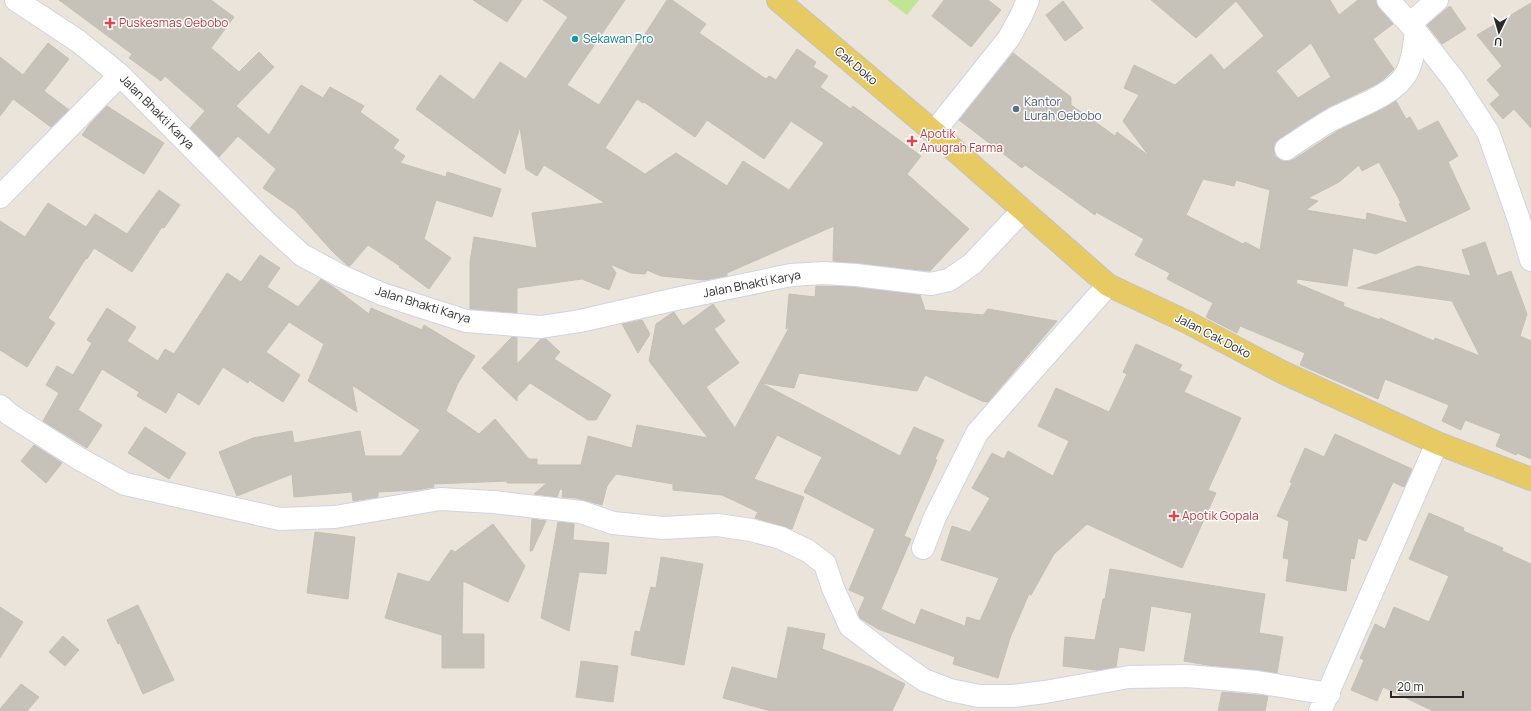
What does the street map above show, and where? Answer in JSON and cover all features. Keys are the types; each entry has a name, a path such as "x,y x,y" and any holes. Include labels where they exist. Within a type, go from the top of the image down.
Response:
{"main road":[{"name":"Cak Doko","path":"778,0 934,132"},
{"name":"Jalan Cak Doko","path":"934,132 1108,285 1188,322 1282,372 1437,443 1531,479"}],"street":[{"name":"Jalan Bhakti Karya","path":"16,0 78,41 120,75 266,222 302,256 341,276 382,294 466,321 541,327 580,321 791,275 824,272 856,274 931,284 949,280 972,264 1022,210"},
{"path":"934,132 1008,38 1021,16 1028,0"},
{"path":"1388,0 1413,28 1454,80 1488,132 1519,220 1531,260"},
{"path":"1286,149 1331,120 1386,93 1398,84 1406,75 1410,64 1413,28 1437,0"},
{"path":"0,197 120,75"},
{"path":"923,548 935,517 977,433 1108,285"},
{"path":"0,406 9,414 78,458 125,484 280,519 335,517 440,498 493,502 581,512 613,523 663,528 718,525 751,530 781,538 808,551 825,564 833,588 850,626 924,680 950,690 979,696 1013,696 1045,692 1129,677 1187,676 1257,682 1325,702 1437,443"}],"green space":[{"path":"887,0 919,0 907,15"}],"building":[{"path":"59,0 211,0 234,17 211,48 239,72 259,52 274,67 236,106 269,135 301,85 323,98 330,87 364,106 360,112 399,140 393,148 405,156 400,163 446,177 447,172 501,189 492,217 436,200 424,239 451,258 429,289 399,267 400,266 368,245 350,266 348,266 333,252 295,210 263,188 276,169 238,136 219,157 190,128 205,111 165,76 161,81 129,58 132,54"},
{"path":"473,0 522,0 507,22"},
{"path":"543,0 625,0 567,85 599,105 667,0 672,0 706,24 699,33 766,79 769,76 776,80 797,49 816,62 813,67 828,76 820,87 851,109 853,106 921,156 907,174 969,229 930,271 833,261 834,226 727,273 727,276 704,280 661,276 647,270 645,274 631,273 610,264 616,273 609,290 582,279 517,288 517,313 470,309 470,262 474,237 537,248 532,213 605,203 544,165 537,176 526,169 520,127 505,174 416,109 440,75 474,100 500,62 526,79 568,17","holes":["637,99 643,103 644,102 695,137 707,120 764,159 791,121 824,143 789,190 743,161 727,186 676,153 645,174 605,148"]},
{"path":"944,0 988,0 1001,10 971,47 932,16"},
{"path":"1151,0 1330,0 1339,15 1358,0 1376,0 1379,8 1393,24 1373,39 1394,69 1377,84 1327,108 1279,139 1275,144 1275,156 1281,160 1293,160 1339,130 1396,101 1406,119 1410,117 1418,131 1438,121 1458,156 1448,162 1470,209 1376,254 1353,248 1347,286 1297,279 1296,283 1344,303 1343,306 1380,320 1380,318 1434,341 1435,338 1480,356 1452,301 1357,288 1418,266 1471,276 1462,250 1485,242 1497,276 1511,271 1527,314 1520,336 1531,341 1531,459 1517,453 1516,455 1496,446 1501,434 1465,420 1461,430 1442,421 1449,405 1385,379 1378,399 1300,365 1305,353 1240,326 1237,333 1206,317 1213,303 1167,279 1170,273 1135,255 1144,239 1096,212 1095,215 1025,165 1022,168 959,120 1013,53 1071,97 1071,105 1115,136 1117,132 1149,156 1123,121 1139,95 1124,88 1134,65 1175,85 1211,54 1224,70 1264,36 1236,1 1196,38","holes":["1311,43 1331,77 1298,98 1276,71","1379,162 1401,203 1399,204 1408,223 1367,213 1366,220 1306,210 1318,201 1308,198 1339,182 1359,165 1362,171","1203,179 1234,186 1236,180 1270,190 1260,250 1245,242 1243,244 1186,215"]},
{"path":"1063,1 1083,28 1065,41 1046,15"},
{"path":"1531,3 1531,128 1514,109 1503,119 1490,104 1500,95 1487,80 1502,66 1477,35"},
{"path":"1450,6 1466,29 1442,44 1427,25"},
{"path":"48,43 69,59 44,91 69,110 51,127 13,99 0,116 0,57 23,75"},
{"path":"107,106 164,143 144,174 82,135"},
{"path":"159,190 180,205 164,228 162,227 132,272 94,248 48,318 55,323 27,367 0,350 0,221 25,237 48,203 86,227 95,214 127,234"},
{"path":"260,255 280,268 267,287 298,307 321,279 369,314 371,308 422,330 424,325 475,356 458,383 446,411 479,434 495,419 529,459 537,459 537,465 581,465 588,436 632,448 637,425 708,438 649,361 656,324 674,312 683,326 713,304 725,321 714,329 739,363 706,387 735,428 790,326 786,329 789,294 815,297 816,286 855,287 920,295 925,310 983,315 988,309 1057,321 988,402 982,401 925,375 917,391 799,373 794,388 761,383 900,456 914,427 944,440 935,459 937,460 904,536 911,539 881,609 915,625 921,609 965,626 967,617 980,621 999,578 941,560 952,526 970,532 990,498 972,488 992,453 1004,459 1008,451 1053,476 1069,441 1038,426 1056,388 1109,412 1127,374 1123,372 1136,344 1182,365 1179,370 1192,376 1184,392 1241,418 1208,490 1216,493 1182,568 1087,524 1054,554 1031,595 1029,594 1010,638 998,678 953,664 955,657 878,629 860,618 858,613 865,597 849,590 875,529 804,492 822,457 777,435 754,479 804,497 792,529 755,518 758,512 722,495 673,490 673,484 616,474 607,486 602,505 576,498 562,497 563,490 560,489 557,497 534,494 547,483 507,483 507,481 433,484 434,487 416,490 378,492 378,497 353,501 352,492 294,497 292,474 237,496 219,452 253,438 292,431 294,443 360,431 365,456 401,456 420,430 352,385 357,412 308,381 324,344 289,322 266,352 300,375 283,402 249,380 248,383 223,367 199,405 178,392 166,413 137,396 139,392 102,369 78,410 102,425 87,448 43,421 59,393 46,385 57,366 73,375 92,343 87,340 107,308 136,327 127,341 158,361 165,349 174,354 227,273 241,282"},
{"path":"642,320 650,334 638,353 622,324"},
{"path":"512,337 517,338 517,364 541,339 546,339 560,352 554,359 611,395 596,420 588,420 530,383 517,397 517,401 482,368"},
{"path":"145,427 186,453 169,479 128,453"},
{"path":"1335,434 1412,469 1404,487 1393,482 1366,541 1358,538 1354,559 1351,558 1346,591 1286,581 1289,559 1283,558 1289,521 1277,516 1292,483 1290,482 1305,448 1324,457"},
{"path":"34,445 62,463 46,483 21,461"},
{"path":"1429,513 1464,528 1463,531 1503,548 1502,551 1531,564 1531,711 1433,711 1383,687 1377,701 1351,690 1364,660 1360,658 1375,624 1385,629 1394,607 1429,622 1449,576 1409,559"},
{"path":"532,519 546,521 532,551 530,551"},
{"path":"558,522 574,524 573,540 609,543 606,574 579,572 569,631 541,618"},
{"path":"493,524 525,566 508,602 463,581 462,634 484,634 484,668 442,668 442,635 385,618 398,573 429,582 451,550 455,552"},
{"path":"315,532 355,537 348,599 307,593"},
{"path":"661,557 703,564 684,665 631,655 635,631 640,632 651,587 656,588"},
{"path":"1110,569 1265,594 1259,633 1283,637 1277,673 1184,661 1192,613 1151,606 1144,651 1119,647 1116,667 1097,670 1063,666 1065,637 1095,640 1103,599 1105,599"},
{"path":"138,605 174,680 143,694 120,643 118,644 107,620"},
{"path":"0,607 23,622 0,658"},
{"path":"788,627 825,634 822,649 870,667 905,684 892,711 771,711 723,698 732,667 777,679"},
{"path":"63,636 79,650 65,666 49,652"},
{"path":"581,661 618,666 613,702 576,697"},
{"path":"21,684 39,697 27,711 0,711 0,709"},
{"path":"1222,692 1268,696 1265,711 1218,711"}],"place":[{"name":"Puskesmas Oebobo","path":"110,23"},
{"name":"Sekawan Pro","path":"575,39"},
{"name":"Kantor Lurah Oebobo","path":"1016,109"},
{"name":"Apotik Anugrah Farma","path":"912,141"},
{"name":"Apotik Gopala","path":"1174,516"}]}
